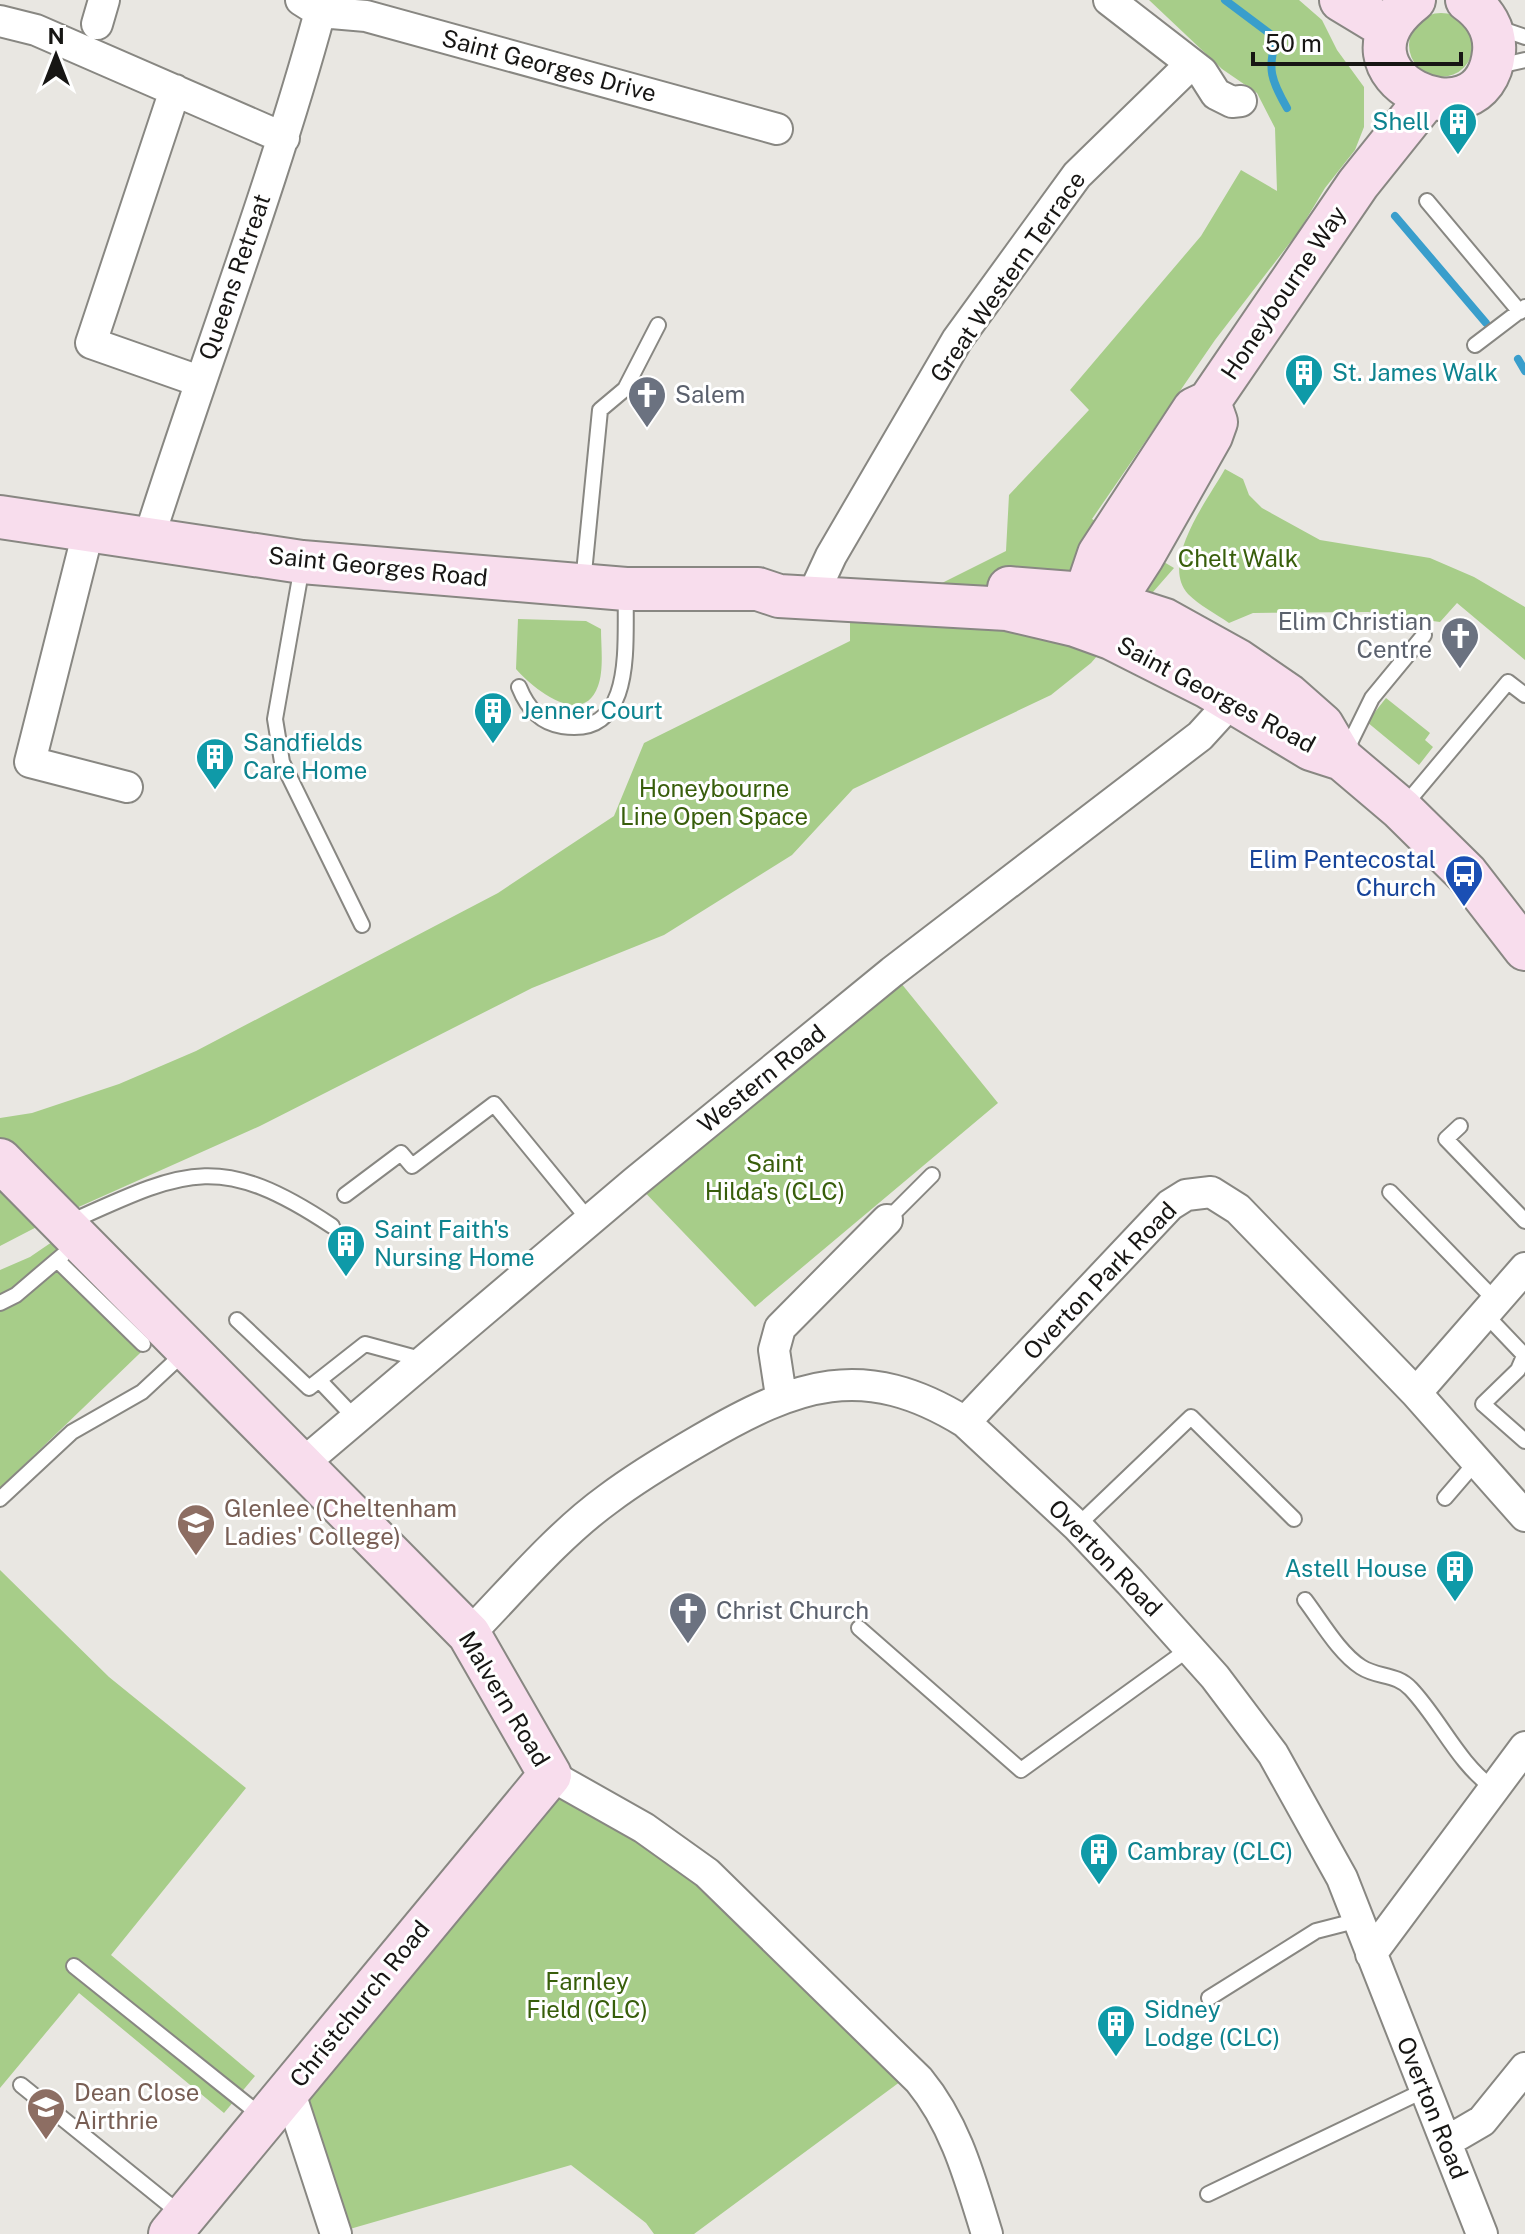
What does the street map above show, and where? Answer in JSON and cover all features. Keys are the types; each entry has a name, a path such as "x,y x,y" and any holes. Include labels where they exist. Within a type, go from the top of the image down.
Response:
{"street":[{"path":"1109,0 1202,72 1223,99 1241,101"},
{"path":"1344,3 1399,10 1388,59 1411,88 1449,100 1475,89 1509,64 1495,44 1494,21"},
{"name":"Saint Georges Drive","path":"310,6 366,16 777,129"},
{"name":"Queens Retreat","path":"148,541 199,381 284,138 310,6"},
{"path":"0,21 36,30 284,138"},
{"name":"Great Western Terrace","path":"815,589 967,327 1077,175 1190,65"},
{"name":"Honeybourne Way","path":"1091,613 1099,554 1194,409 1209,402 1358,184 1411,88"},
{"path":"175,90 91,343 199,381"},
{"name":"Saint Georges Road","path":"0,517 302,562 626,589 758,589 779,580 815,589 926,592 1091,613 1221,681 1311,749 1342,759 1401,809 1467,874 1525,949"},
{"path":"88,532 30,762 127,787"},
{"name":"Western Road","path":"300,1466 589,1220 892,972 1200,736 1221,681"},
{"name":"Malvern Road","path":"0,1160 29,1191 66,1242 143,1332 186,1351 469,1634 550,1775 644,1828 707,1873 919,2080 937,2101 951,2128 987,2234"},
{"name":"Overton Park Road","path":"965,1422 1170,1205 1198,1192 1225,1198 1238,1209 1416,1393 1525,1516"},
{"path":"781,1396 774,1350 780,1328 887,1220"},
{"path":"1416,1393 1525,1268"},
{"name":"Overton Road","path":"469,1634 605,1500 666,1460 781,1396 827,1386 874,1387 922,1399 965,1422 1077,1526 1190,1648 1245,1715 1286,1775 1322,1838 1359,1920 1482,2234"},
{"path":"1371,1954 1525,1747"},
{"name":"Christchurch Road","path":"177,2225 550,1775"},
{"path":"1446,2142 1482,2121 1525,2068"},
{"path":"277,2105 336,2234"}],"lane":[{"path":"1427,201 1522,309 1475,345"},
{"path":"582,586 600,410 625,389 658,325"},
{"path":"302,562 275,719 282,762 362,925"},
{"path":"519,687 534,712 559,726 588,725 610,713 618,703 621,685 626,589"},
{"path":"1342,759 1372,698 1424,635"},
{"path":"1401,809 1508,682 1525,695"},
{"path":"345,1195 401,1153 412,1166 494,1104 589,1220"},
{"path":"1460,1126 1446,1139 1525,1221"},
{"path":"0,1303 16,1295 66,1242 163,1180 217,1173 285,1195 332,1226"},
{"path":"887,1220 932,1175"},
{"path":"1390,1192 1490,1307 1524,1356 1518,1370 1483,1404 1525,1441"},
{"path":"237,1320 309,1388 365,1344 425,1360"},
{"path":"0,1499 72,1432 142,1392 186,1351"},
{"path":"319,1380 356,1419"},
{"path":"1077,1526 1191,1417 1294,1519"},
{"path":"1445,1498 1476,1462"},
{"path":"1305,1600 1355,1663 1373,1672 1392,1676 1410,1687 1456,1754 1494,1789"},
{"path":"859,1628 1021,1770 1190,1648"},
{"path":"1209,1998 1316,1931 1359,1920"},
{"path":"74,1966 277,2105"},
{"path":"21,2085 177,2225"},
{"path":"1208,2194 1425,2090"}],"green space":[{"name":"Honeybourne Line Open Space","path":"1149,0 1299,0 1322,20 1337,50 1364,87 1364,127 1355,150 1325,188 1299,231 1215,340 1092,519 1174,568 1091,663 1051,695 853,789 792,855 664,935 532,988 260,1126 54,1218 0,1246 0,1118 32,1113 119,1084 196,1051 498,893 614,816 644,743 850,641 850,595 918,595 1006,551 1009,495 1089,410 1070,390 1201,236 1241,170 1277,191 1275,128 1257,93 1222,69"},
{"path":"1441,13 1459,19 1467,27 1473,45 1467,63 1459,71 1441,77 1423,71 1415,63 1409,45 1415,27 1423,19"},
{"name":"Chelt Walk","path":"1225,469 1243,479 1249,495 1262,508 1320,540 1430,558 1474,577 1525,607 1525,660 1457,603 1440,622 1368,612 1253,613 1229,623 1202,606 1188,594 1181,581 1179,565 1190,530"},
{"path":"518,619 586,621 601,629 601,673 591,698 581,704 570,705 557,701 533,686 516,669"},
{"path":"1386,698 1430,733 1425,740 1433,747 1419,765 1367,722"},
{"name":"Saint Hilda's (CLC)","path":"892,972 998,1103 755,1307 635,1182"},
{"path":"68,1231 165,1329 0,1488 0,1270 30,1257"},
{"path":"0,1570 109,1677 246,1788 111,1955 255,2076 224,2113 79,1993 0,2088"},
{"name":"Farnley Field (CLC)","path":"550,1775 644,1828 912,2073 694,2234 654,2234 646,2223 571,2165 336,2233 289,2090"}],"waterway":[{"path":"1225,0 1277,39 1272,75 1287,108"},
{"path":"1395,216 1486,323"},
{"path":"1518,359 1525,371"}],"place":[{"name":"Shell","path":"1458,156"},
{"name":"St. James Walk","path":"1304,407"},
{"name":"Salem","path":"647,429"},
{"name":"Elim Christian Centre","path":"1460,670"},
{"name":"Jenner Court","path":"493,745"},
{"name":"Sandfields Care Home","path":"215,791"},
{"name":"Elim Pentecostal Church","path":"1464,908"},
{"name":"Saint Faith's Nursing Home","path":"346,1278"},
{"name":"Glenlee (Cheltenham Ladies' College)","path":"196,1557"},
{"name":"Astell House","path":"1455,1603"},
{"name":"Christ Church","path":"688,1645"},
{"name":"Cambray (CLC)","path":"1099,1886"},
{"name":"Sidney Lodge (CLC)","path":"1116,2058"},
{"name":"Dean Close Airthrie","path":"46,2141"}]}
